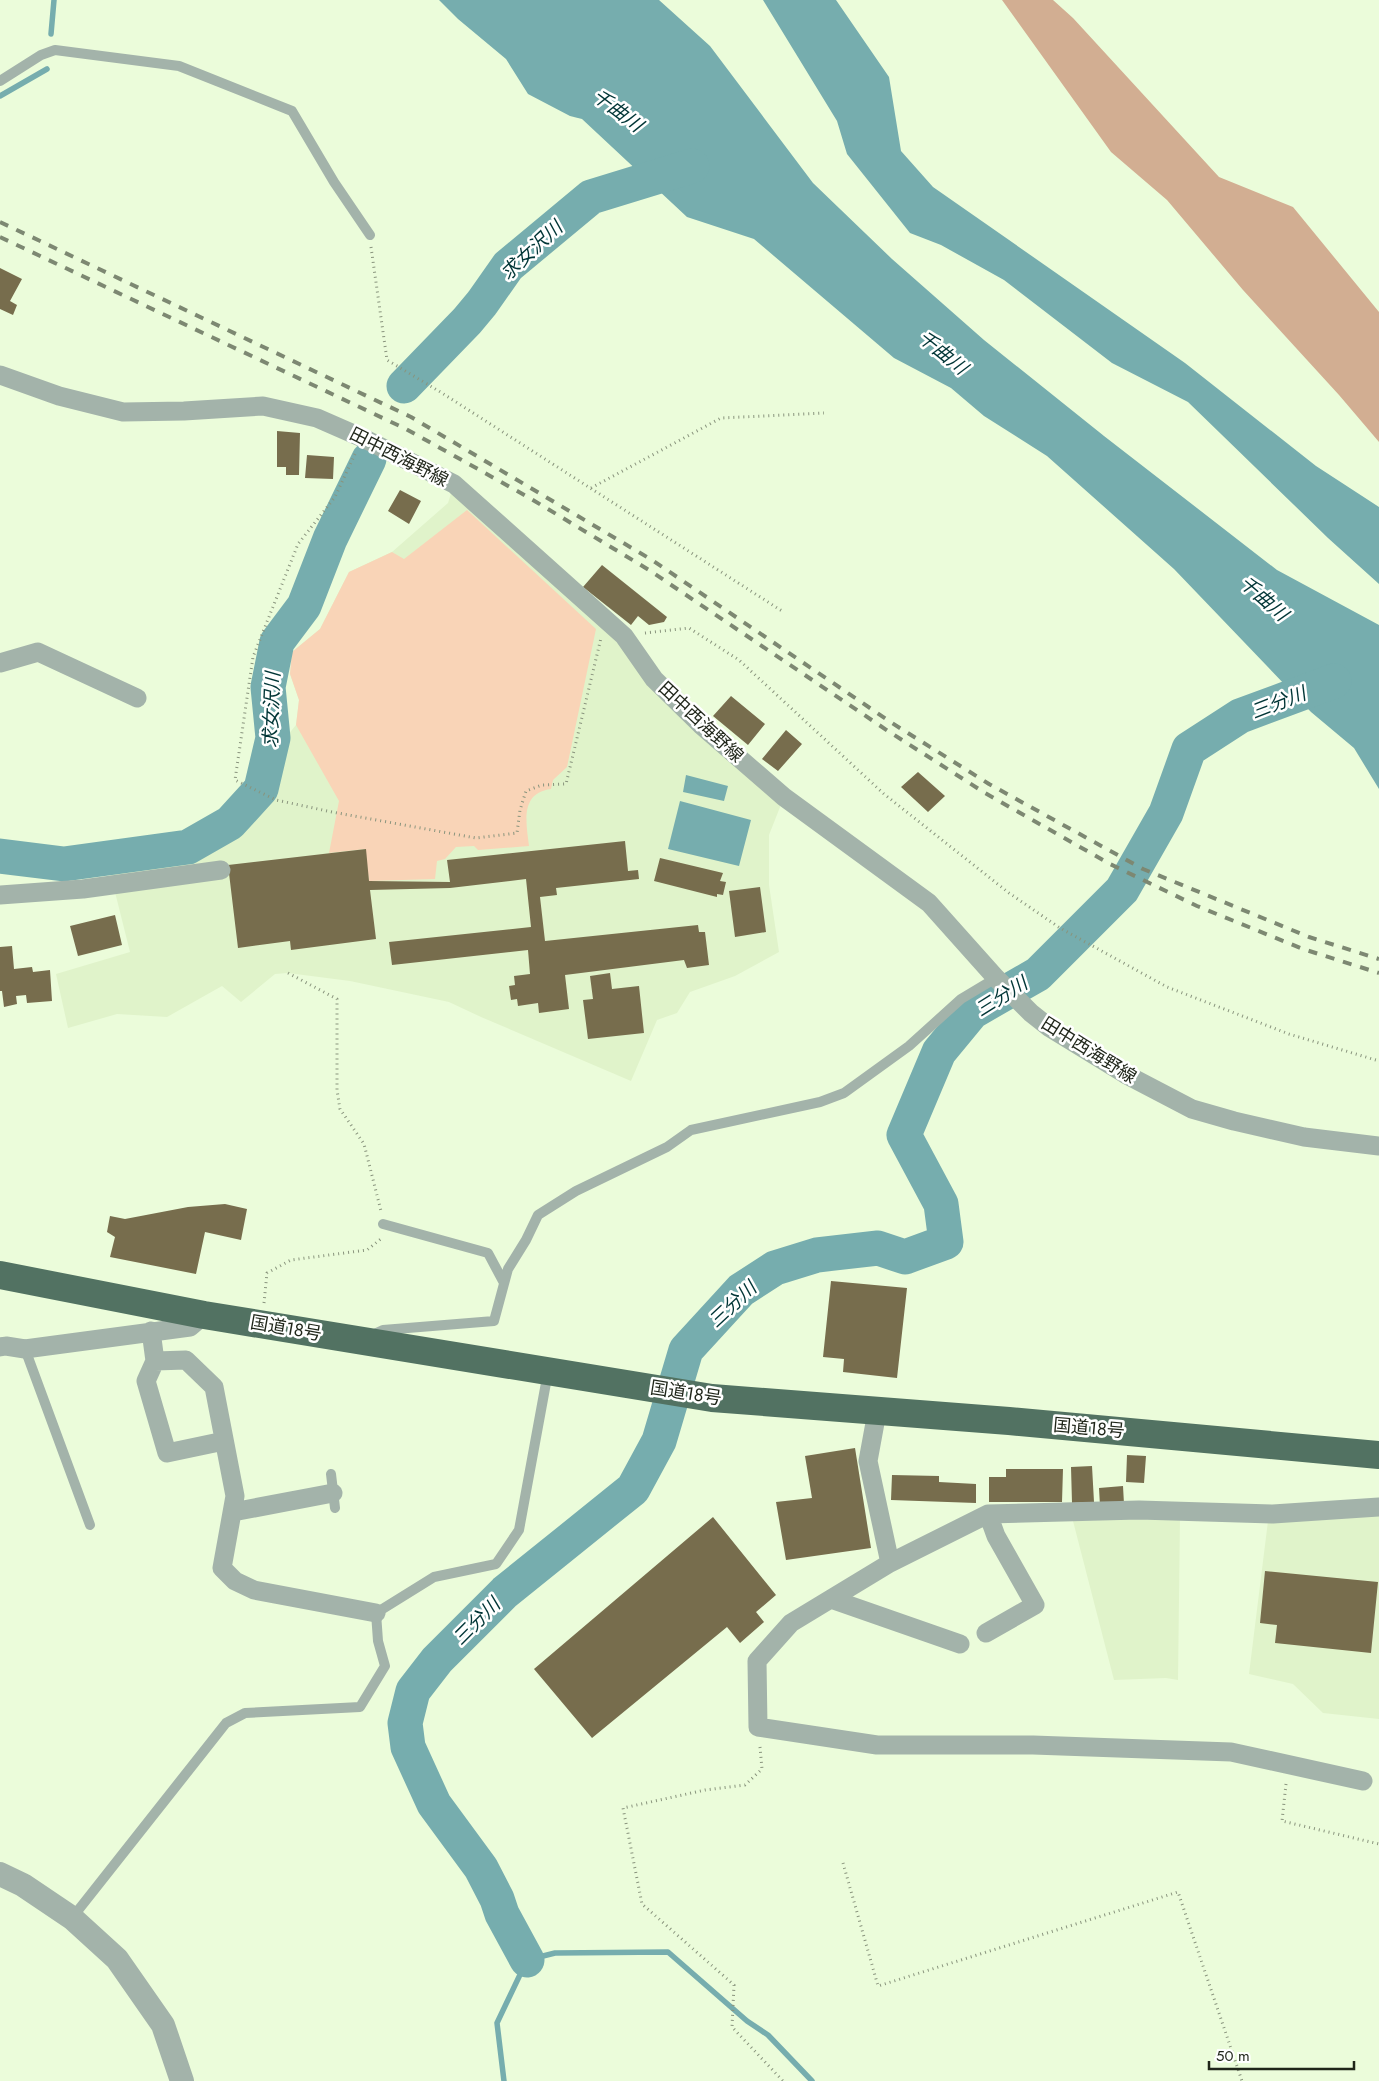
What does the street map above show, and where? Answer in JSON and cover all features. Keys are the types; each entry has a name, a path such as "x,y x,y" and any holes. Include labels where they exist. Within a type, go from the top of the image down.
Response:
{"highway":[{"name":"国道18号","path":"0,1275 204,1315 712,1398 1008,1421 1379,1455"}],"street":[{"name":"田中西海野線","path":"0,376 59,396 123,412 184,411 263,406 317,418 362,438 454,484 624,636 654,679 701,725 784,797 929,903 996,978 1030,1013 1050,1028 1125,1074 1192,1109 1304,1137 1379,1146"},
{"path":"0,663 38,652 137,698"},
{"path":"0,895 83,889 220,870"},
{"path":"0,1347 25,1349 190,1327 204,1315"},
{"path":"151,1331 155,1360 146,1381 166,1453 224,1441"},
{"path":"155,1360 186,1360 214,1388 235,1496 222,1568 235,1581 254,1590 376,1613"},
{"path":"877,1412 868,1461 890,1564"},
{"path":"233,1512 334,1501"},
{"path":"1363,1782 1231,1752 1032,1745 877,1745 758,1728 757,1661 791,1623 890,1564 988,1514 1139,1510 1273,1514 1379,1507"},
{"path":"986,1633 1035,1605 996,1536 988,1514"},
{"path":"831,1600 960,1644"},
{"path":"0,1874 23,1885 72,1918 117,1959 163,2025 182,2081"}],"lane":[{"path":"0,81 41,55 55,50 179,66 292,111 334,182 370,236"},
{"path":"359,1341 383,1330 494,1321 508,1269 526,1240 538,1214 576,1191 667,1147 692,1130 820,1102 844,1093 909,1046 960,999 996,978"},
{"path":"384,1224 488,1253 504,1283"},
{"path":"25,1349 90,1525"},
{"path":"72,1918 226,1723 245,1714 360,1707 385,1666 378,1641 376,1613 434,1577 496,1564 519,1530 548,1371"},
{"path":"332,1474 334,1501"}],"path":[{"path":"370,236 387,360 442,393 782,611"},
{"path":"591,488 721,418 824,414"},
{"path":"362,438 336,496 298,544 253,657 235,780 276,800 476,838 517,833 520,810 526,791 542,785 566,784 606,620"},
{"path":"624,636 689,628 739,660 884,794 1009,893 1060,928 1088,944 1167,987 1289,1034 1379,1061"},
{"path":"262,1324 267,1273 292,1260 367,1250 385,1235 364,1144 340,1109 337,1090 336,999 288,974"},
{"path":"758,1728 762,1769 745,1785 706,1790 623,1808 642,1904 734,1985 732,2027 783,2081"},
{"path":"1288,1765 1282,1821 1379,1844"},
{"path":"843,1863 878,1986 1178,1892 1242,2081"}],"shaded area":[{"path":"1002,0 1053,0 1073,18 1219,177 1293,207 1379,312 1379,442 1339,395 1243,290 1167,200 1111,152"},
{"path":"454,484 784,797 769,835 769,885 779,952 735,976 690,992 677,1013 657,1020 631,1081 449,1002 350,981 288,973 275,974 241,1002 222,986 167,1017 117,1014 68,1028 56,974 130,952 110,872 189,861 231,837 262,804 282,742 296,725 299,700 290,674 292,652 320,629 349,572 392,552 448,503"},
{"path":"467,510 596,629 567,767 553,780 551,789 534,796 530,802 526,818 529,846 478,850 474,846 456,847 445,859 437,861 435,879 369,881 365,849 329,853 339,801 296,725 299,700 290,674 292,652 320,629 349,572 392,552 404,559"},
{"path":"1379,1512 1379,1719 1323,1713 1293,1684 1249,1674 1268,1521"},
{"path":"1180,1517 1178,1680 1166,1678 1114,1680 1073,1521"}],"water":[{"name":"千曲川","path":"439,0 659,0 710,46 813,183 892,259 984,340 1277,570 1379,625 1379,789 1354,748 1311,712 1174,569 1047,456 984,416 951,388 894,358 754,239 687,217 582,119 570,116 528,94 506,59 458,19"},
{"path":"763,0 836,0 889,77 901,151 933,187 1185,363 1316,466 1379,507 1379,584 1328,538 1188,402 1112,363 1004,280 941,245 910,233 847,154 837,121"},
{"path":"686,775 728,786 724,801 683,792"},
{"path":"680,801 751,820 739,866 668,849"}],"building":[{"path":"0,268 22,279 10,301 17,305 13,315 0,309"},
{"path":"277,431 300,433 299,475 286,475 286,467 277,467"},
{"path":"307,455 334,457 333,479 305,478"},
{"path":"400,490 421,501 409,524 388,511"},
{"path":"602,565 667,617 664,622 649,625 638,616 631,625 583,587"},
{"path":"731,696 765,724 748,745 713,716"},
{"path":"786,730 802,744 778,771 762,759"},
{"path":"918,772 945,796 928,812 901,787"},
{"path":"625,841 628,871 638,870 639,879 556,888 557,895 540,897 545,941 698,925 699,932 705,932 709,965 687,968 684,960 565,975 569,1009 539,1013 538,1003 518,1006 517,999 511,1000 509,986 515,985 514,976 530,974 528,950 392,965 389,942 531,927 526,879 450,888 370,890 376,939 291,950 290,941 238,948 228,865 366,849 369,881 450,882 447,860"},
{"path":"660,858 723,873 720,881 726,882 723,895 717,894 717,897 654,881"},
{"path":"760,887 766,932 735,937 729,891"},
{"path":"115,915 122,945 78,956 70,926"},
{"path":"12,946 14,969 32,967 33,972 50,970 52,1001 27,1003 26,995 16,996 17,1004 4,1007 2,991 0,991 0,947"},
{"path":"610,973 612,989 639,986 644,1033 588,1039 583,1000 593,999 590,976"},
{"path":"225,1204 247,1209 241,1240 205,1232 196,1274 110,1257 115,1237 107,1232 110,1216 125,1219 188,1207"},
{"path":"831,1281 907,1288 897,1378 843,1372 844,1359 823,1357"},
{"path":"855,1448 871,1548 786,1560 776,1502 812,1498 805,1456"},
{"path":"1127,1455 1146,1456 1144,1483 1126,1482"},
{"path":"1092,1466 1094,1502 1072,1503 1071,1467"},
{"path":"1006,1469 1063,1469 1062,1502 989,1502 989,1477 1006,1477"},
{"path":"892,1475 939,1476 939,1482 976,1484 976,1503 891,1500"},
{"path":"1123,1486 1124,1504 1100,1506 1099,1488"},
{"path":"713,1517 776,1595 756,1612 764,1622 740,1643 727,1627 592,1738 534,1669"},
{"path":"1265,1571 1378,1582 1371,1653 1275,1643 1277,1625 1260,1623"}],"waterway":[{"path":"51,34 54,0"},
{"path":"0,96 47,69"},
{"name":"求女沢川","path":"404,386 467,321 508,266 591,197 692,166"},
{"name":"求女沢川","path":"0,856 64,864 188,847 230,823 261,789 273,738 268,687 277,642 304,606 330,539 369,459"},
{"name":"三分川","path":"527,1960 502,1914 497,1899 481,1868 434,1804 408,1747 405,1723 413,1691 437,1660 505,1592 633,1489 659,1441 686,1350 741,1290 775,1268 817,1255 878,1248 905,1257 946,1242 941,1204 904,1135 939,1052 972,1012 1038,974 1122,890 1166,813 1189,749 1240,716 1334,681"},
{"path":"504,2081 497,2023 527,1960 555,1953 668,1952 747,2021 768,2035 812,2081"}],"railway":[{"path":"0,222 411,417 652,560 892,723 989,784 1143,869 1309,937 1379,959"},
{"path":"0,237 406,429 528,497 649,570 888,731 985,793 1110,864 1197,906 1303,949 1379,973"}]}
